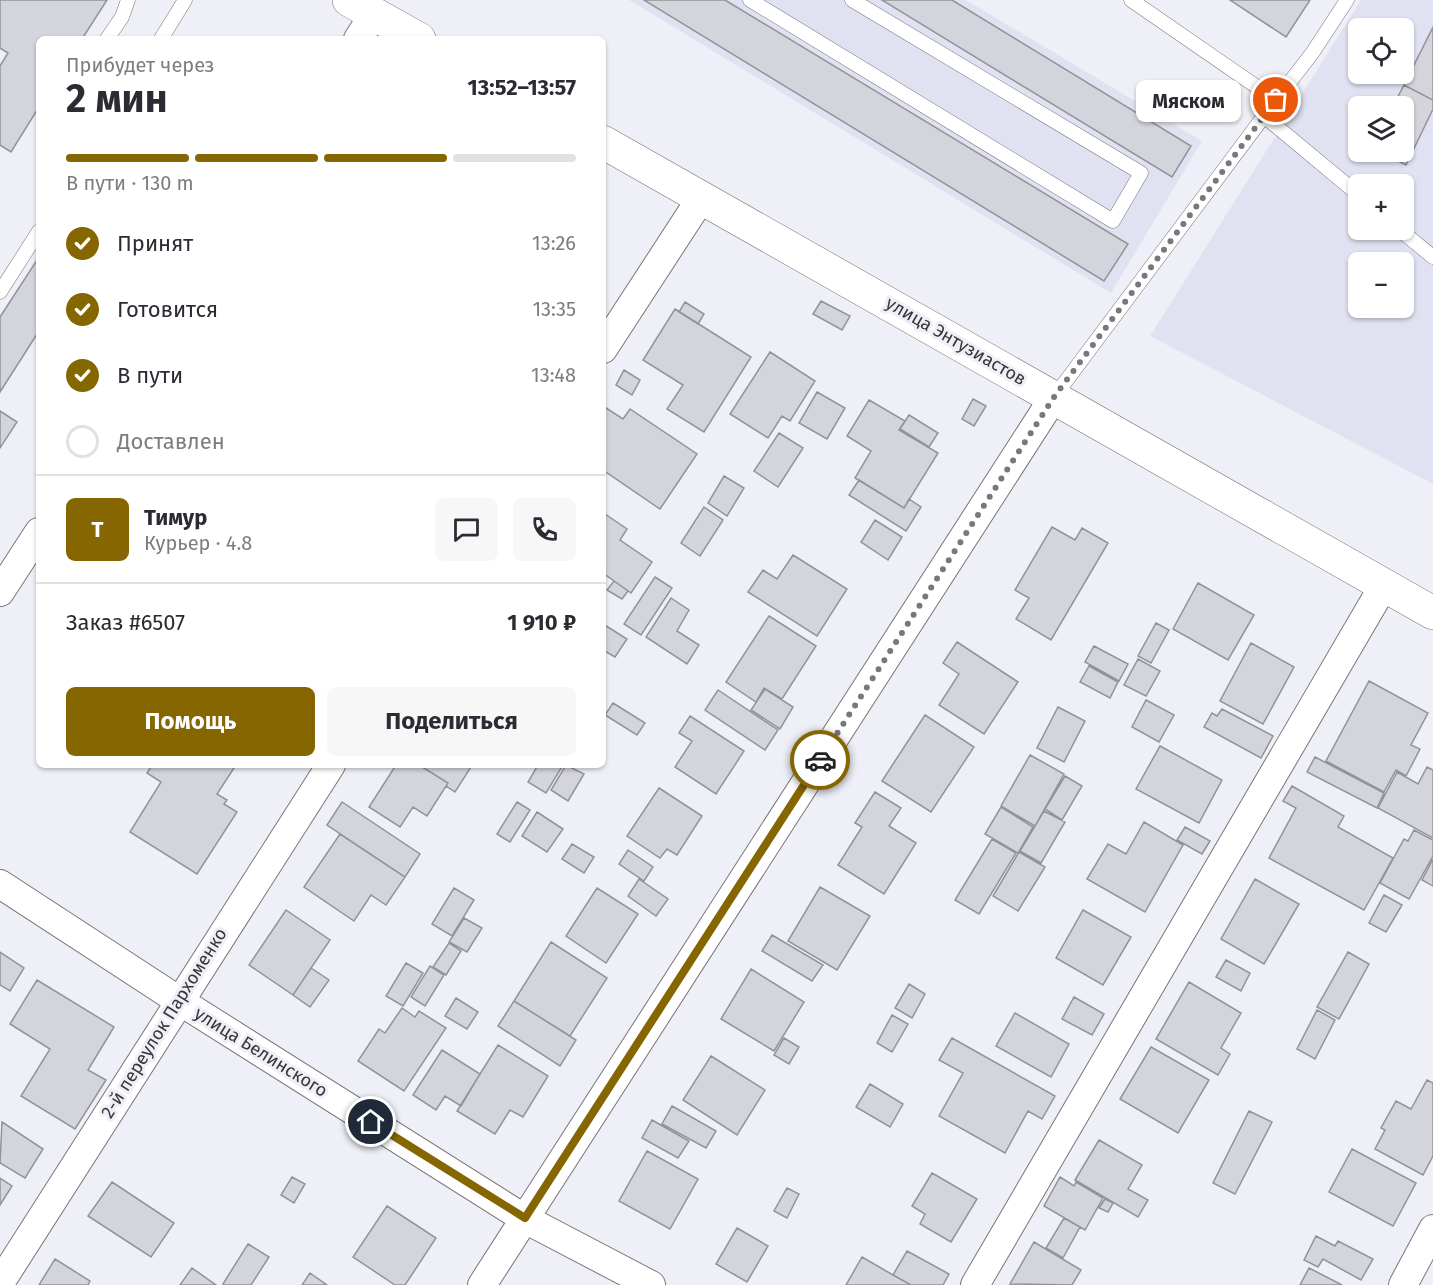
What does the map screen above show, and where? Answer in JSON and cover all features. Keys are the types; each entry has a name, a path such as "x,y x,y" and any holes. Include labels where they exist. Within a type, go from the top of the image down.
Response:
{"street":[{"path":"360,18 411,36"},
{"name":"улица Энтузиастов","path":"606,144 1433,613"},
{"path":"606,344 702,197"},
{"path":"482,1285 1054,397"},
{"path":"0,592 36,537"},
{"path":"975,1285 1384,585"},
{"name":"2-й переулок Пархоменко","path":"0,1283 178,1000 329,768"},
{"name":"улица Белинского","path":"0,884 178,1000 525,1218 651,1285"},
{"path":"1403,1285 1433,1229"}],"lane":[{"path":"109,36 122,17 128,0"},
{"path":"163,36 185,0"},
{"path":"750,0 1113,221 1141,173 852,0"},
{"path":"1131,0 1276,100"},
{"path":"1054,397 1313,52 1347,0"},
{"path":"1264,116 1348,186"},
{"path":"0,292 36,236"},
{"path":"1412,240 1433,257"}],"shaded area":[{"path":"629,0 966,0 1202,141 1111,293"},
{"path":"1361,0 1433,0 1433,484 1150,336 1348,21 1348,84 1414,84 1414,18 1350,18"}],"building":[{"path":"0,0 107,0 84,36 36,36 36,112 11,152 0,145 0,66 8,53 0,48"},
{"path":"644,0 725,0 1128,244 1104,281"},
{"path":"882,0 952,0 1191,146 1172,177"},
{"path":"1230,0 1310,0 1286,37"},
{"path":"1433,27 1433,100 1404,85 1414,84 1414,65"},
{"path":"1404,85 1433,100 1433,109 1414,148 1414,96 1398,96"},
{"path":"36,262 36,336 0,392 0,317"},
{"path":"821,301 850,316 842,330 813,314"},
{"path":"685,302 704,314 698,324 679,312"},
{"path":"675,309 751,357 704,432 667,409 683,385 643,360"},
{"path":"770,352 815,381 790,421 782,416 768,438 730,414"},
{"path":"624,370 640,380 632,395 616,385"},
{"path":"817,392 845,408 827,439 799,423"},
{"path":"973,399 986,406 974,426 962,419"},
{"path":"869,400 905,421 899,430 938,453 904,508 855,478 871,451 847,436"},
{"path":"606,408 623,419 630,409 697,454 660,509 606,472"},
{"path":"0,411 17,422 0,448"},
{"path":"909,415 938,433 929,447 900,429"},
{"path":"779,433 803,448 778,487 754,471"},
{"path":"724,476 744,488 727,516 708,503"},
{"path":"859,480 904,508 909,499 921,507 906,531 849,495"},
{"path":"704,507 723,520 700,556 681,543"},
{"path":"606,515 627,529 620,540 652,562 631,593 606,575"},
{"path":"875,520 902,537 888,560 861,542"},
{"path":"1052,527 1075,540 1082,528 1108,543 1051,640 1016,619 1029,598 1015,590"},
{"path":"793,555 847,589 817,636 748,592 763,570 777,579"},
{"path":"655,577 672,588 641,635 624,624"},
{"path":"614,581 628,591 622,599 607,590"},
{"path":"1198,583 1254,615 1228,660 1173,629"},
{"path":"671,598 689,610 677,631 699,645 687,664 646,637"},
{"path":"769,616 816,646 782,699 764,688 756,702 726,682"},
{"path":"1156,623 1169,630 1151,663 1138,656"},
{"path":"606,626 627,639 615,657 606,652"},
{"path":"957,642 1018,682 984,734 939,705 959,674 943,663"},
{"path":"1251,643 1294,667 1263,724 1220,701"},
{"path":"1094,646 1128,664 1119,681 1085,662"},
{"path":"1138,659 1160,671 1146,696 1124,685"},
{"path":"1089,666 1118,682 1110,698 1080,682"},
{"path":"1369,681 1428,713 1411,745 1420,749 1406,776 1396,770 1384,792 1326,761"},
{"path":"765,689 793,707 780,729 751,710"},
{"path":"718,690 778,730 765,750 705,710"},
{"path":"1146,700 1174,715 1159,742 1132,727"},
{"path":"613,703 645,723 637,735 606,714"},
{"path":"1058,707 1085,721 1064,762 1037,748"},
{"path":"1222,709 1273,736 1261,758 1204,727 1212,713 1217,716"},
{"path":"925,715 974,747 931,812 882,781"},
{"path":"690,716 744,751 716,794 675,767 692,741 679,733"},
{"path":"1160,746 1222,780 1199,823 1136,789"},
{"path":"1030,755 1064,774 1035,826 1001,806"},
{"path":"1315,757 1384,793 1377,808 1307,772"},
{"path":"1427,767 1433,770 1433,838 1378,808 1397,772 1418,784"},
{"path":"150,768 234,768 217,794 227,800 224,804 237,812 197,874 130,832 161,782 147,773"},
{"path":"394,768 424,768 448,783 427,816 413,807 400,827 369,807"},
{"path":"424,768 470,768 455,792 446,786 448,783"},
{"path":"536,768 561,768 546,793 528,782"},
{"path":"564,768 572,768 584,774 568,801 551,790"},
{"path":"1065,776 1082,786 1062,820 1045,809"},
{"path":"1292,786 1344,816 1338,827 1393,858 1364,910 1269,858 1296,808 1283,801"},
{"path":"659,788 702,816 677,855 667,849 660,858 627,836"},
{"path":"875,792 901,808 889,826 916,843 884,894 838,865 862,827 855,823"},
{"path":"342,802 420,854 405,877 327,825"},
{"path":"517,802 530,810 510,842 497,834"},
{"path":"1001,807 1033,827 1018,853 985,834"},
{"path":"1044,811 1065,822 1041,863 1020,851"},
{"path":"537,812 563,829 547,852 522,836"},
{"path":"1144,822 1183,845 1145,912 1087,879 1108,844 1126,854"},
{"path":"1185,827 1210,841 1202,854 1177,840"},
{"path":"1414,830 1433,840 1433,856 1409,899 1380,883 1404,839 1408,841"},
{"path":"340,834 405,877 386,905 371,895 354,921 304,887"},
{"path":"992,839 1016,853 979,914 955,900"},
{"path":"572,844 594,857 584,873 562,859"},
{"path":"628,850 653,867 644,881 619,864"},
{"path":"1019,852 1045,867 1018,911 993,896"},
{"path":"1433,859 1433,886 1422,880"},
{"path":"639,879 668,899 656,916 628,896"},
{"path":"1255,879 1299,904 1264,964 1221,939"},
{"path":"820,887 870,916 837,970 788,941"},
{"path":"454,888 474,900 452,936 432,924"},
{"path":"597,888 638,914 606,963 566,936"},
{"path":"1384,895 1402,905 1386,932 1369,923"},
{"path":"286,910 330,940 293,995 249,965"},
{"path":"1083,910 1131,937 1103,985 1056,958"},
{"path":"464,918 482,928 467,952 449,942"},
{"path":"772,935 823,965 812,981 762,951"},
{"path":"551,942 607,978 570,1036 514,1001"},
{"path":"449,943 461,951 446,975 433,967"},
{"path":"0,952 24,968 10,991 0,985"},
{"path":"1348,952 1369,964 1339,1019 1317,1007"},
{"path":"1226,960 1250,973 1241,991 1216,977"},
{"path":"406,963 423,973 403,1006 386,996"},
{"path":"430,966 444,975 425,1006 411,997"},
{"path":"311,968 329,980 310,1007 293,995"},
{"path":"751,969 804,1002 774,1051 721,1019"},
{"path":"37,980 114,1027 88,1070 106,1080 75,1129 21,1096 50,1049 10,1024"},
{"path":"1189,982 1241,1013 1221,1048 1230,1054 1218,1075 1156,1039"},
{"path":"909,984 925,994 912,1018 895,1008"},
{"path":"1074,997 1104,1014 1092,1035 1062,1019"},
{"path":"456,998 478,1012 467,1029 445,1016"},
{"path":"514,1001 576,1040 560,1066 498,1026"},
{"path":"402,1008 415,1017 419,1011 446,1028 404,1091 358,1061 379,1029 385,1033"},
{"path":"1317,1010 1335,1020 1315,1059 1297,1049"},
{"path":"1015,1013 1069,1044 1051,1077 996,1046"},
{"path":"892,1015 908,1024 892,1052 877,1043"},
{"path":"784,1038 799,1047 789,1064 774,1055"},
{"path":"952,1038 1055,1096 1042,1119 1028,1111 1005,1153 939,1116 963,1073 939,1060"},
{"path":"498,1045 548,1076 523,1117 510,1110 495,1134 457,1111"},
{"path":"1151,1047 1209,1080 1178,1133 1120,1099"},
{"path":"442,1050 480,1074 461,1106 445,1096 436,1110 413,1095"},
{"path":"711,1056 765,1090 737,1135 683,1100"},
{"path":"1427,1080 1433,1083 1433,1156 1423,1175 1375,1149 1385,1130 1381,1128 1396,1101 1411,1109"},
{"path":"870,1084 903,1104 890,1127 856,1107"},
{"path":"672,1106 716,1131 706,1148 662,1124"},
{"path":"1249,1111 1272,1122 1235,1194 1213,1183"},
{"path":"652,1120 689,1141 678,1158 642,1138"},
{"path":"2,1122 43,1149 25,1178 0,1163"},
{"path":"1099,1140 1142,1165 1128,1189 1148,1200 1138,1217 1075,1180"},
{"path":"1352,1149 1416,1183 1393,1226 1329,1192"},
{"path":"647,1151 698,1179 670,1229 619,1201"},
{"path":"932,1173 977,1199 951,1242 920,1224 925,1214 912,1206"},
{"path":"292,1177 305,1184 294,1203 281,1195"},
{"path":"1060,1177 1074,1186 1076,1182 1103,1198 1085,1230 1044,1206"},
{"path":"0,1178 12,1186 0,1205"},
{"path":"112,1182 174,1223 151,1257 88,1216"},
{"path":"787,1188 799,1194 787,1218 774,1211"},
{"path":"1105,1199 1113,1203 1108,1212 1099,1208"},
{"path":"387,1206 436,1238 405,1285 395,1285 353,1257"},
{"path":"1064,1218 1080,1227 1063,1258 1046,1248"},
{"path":"737,1228 768,1246 747,1282 716,1264"},
{"path":"1316,1236 1335,1246 1338,1241 1373,1259 1361,1280 1323,1259 1318,1267 1304,1260"},
{"path":"1034,1242 1081,1270 1072,1285 1010,1284"},
{"path":"248,1244 269,1257 251,1285 224,1285 223,1284"},
{"path":"907,1251 949,1274 943,1285 911,1285 893,1275"},
{"path":"862,1257 893,1275 911,1285 846,1285"},
{"path":"55,1259 90,1281 88,1285 39,1285"},
{"path":"192,1268 216,1285 180,1285"},
{"path":"1309,1268 1342,1285 1300,1285"},
{"path":"310,1273 327,1285 302,1285"}],"way so far":[{"path":"820,760 1054,397 1276,100"}],"place":[{"name":"Мяском","path":"1276,100"}],"route":[{"path":"371,1122 525,1218 820,760"}]}
